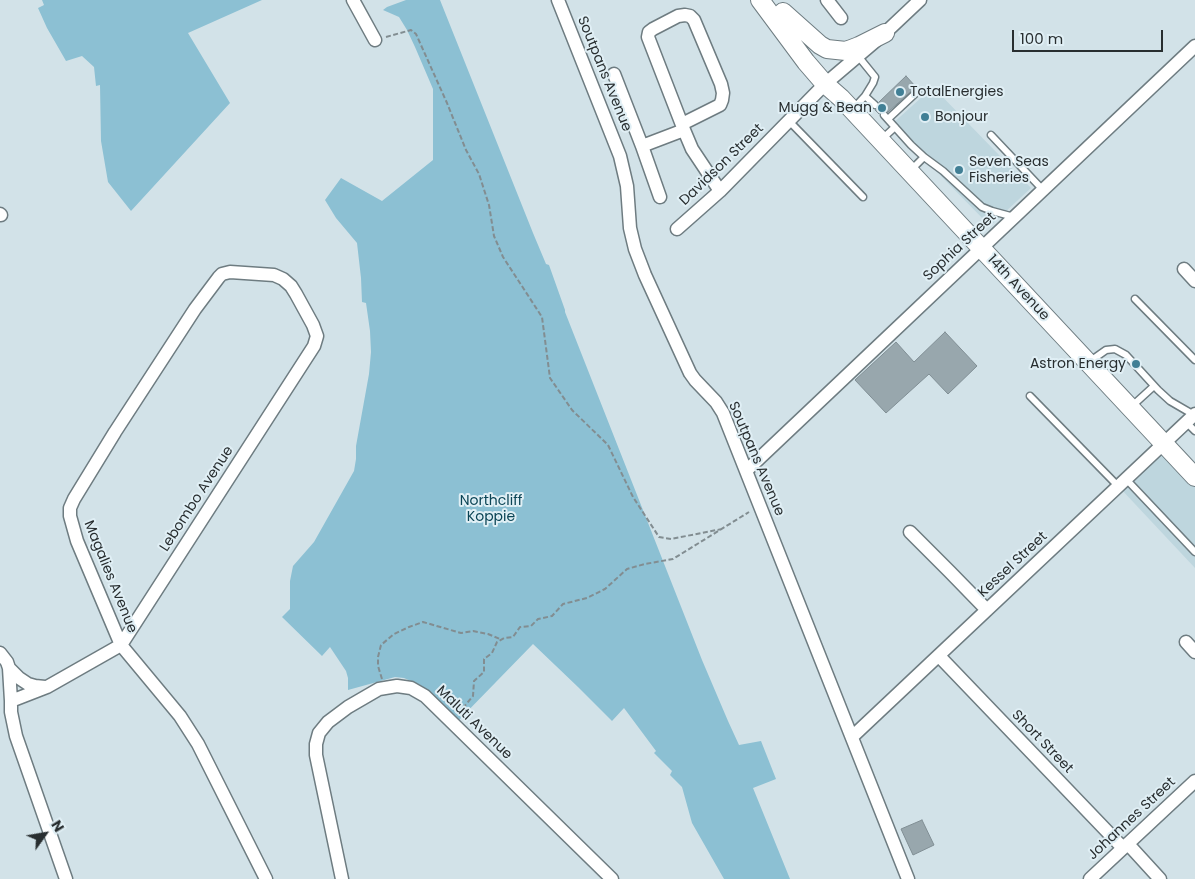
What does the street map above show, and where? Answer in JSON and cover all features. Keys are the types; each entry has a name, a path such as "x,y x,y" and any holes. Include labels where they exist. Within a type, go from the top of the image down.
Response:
{"main road":[{"name":"14th Avenue","path":"760,0 806,62 829,81"},
{"name":"14th Avenue","path":"778,6 846,104 1195,477"},
{"path":"778,6 820,45 828,49 846,51 885,33"}],"street":[{"path":"353,0 375,40"},
{"name":"Soutpans Avenue","path":"558,0 620,156 627,186 630,228 635,249 645,275 690,373 720,409 908,879"},
{"path":"827,0 841,18"},
{"name":"Davidson Street","path":"677,229 720,191 829,81 920,0"},
{"path":"642,146 683,127 716,108 722,100 721,84 694,20 685,14 652,29 648,34 683,127 692,149 720,191"},
{"name":"Sophia Street","path":"746,471 1195,46"},
{"path":"614,74 660,197"},
{"path":"1184,269 1195,282"},
{"name":"Magalies Avenue","path":"266,879 198,744 180,716 120,645 77,541 70,516 70,508 195,309 218,277 230,272 267,274"},
{"name":"Lebombo Avenue","path":"12,701 47,687 120,645 315,343 317,336 315,330 291,286 283,278 267,274"},
{"name":"Kessel Street","path":"852,737 1163,443 1193,421"},
{"path":"910,532 987,610"},
{"path":"1186,642 1195,652"},
{"path":"0,653 9,668 11,712 16,736 66,879"},
{"name":"Short Street","path":"939,656 1160,879"},
{"path":"9,668 28,684 47,687"},
{"name":"Maluti Avenue","path":"342,879 316,755 319,733 328,722 348,707 379,689 397,686 417,691 425,696 612,879"},
{"name":"Johannes Street","path":"1090,879 1195,781"}],"lane":[{"path":"846,104 865,96 875,76 858,56"},
{"path":"918,91 886,117 924,156 982,207 1014,217"},
{"path":"865,96 875,105"},
{"path":"789,121 863,197"},
{"path":"880,141 895,127"},
{"path":"991,135 1043,190"},
{"path":"910,171 924,156"},
{"path":"1135,299 1195,360"},
{"path":"1088,363 1106,350 1115,349 1126,355 1154,386 1193,421"},
{"path":"1130,408 1154,386"},
{"path":"1030,396 1195,552"}],"path":[{"path":"375,40 411,30 416,34 466,150 479,174 489,206 494,236 503,257 542,317 550,378 572,410 608,445 633,497 659,537 671,539 722,528"},
{"path":"450,721 474,696 474,681 484,672 484,659 492,653 497,642 504,638 514,637 520,627 531,626 538,619 552,616 563,604 587,598 605,589 627,569 674,559 760,505"},
{"path":"382,688 382,678 378,666 381,645 394,634 409,627 423,622 461,633 473,631 488,634 501,640"}],"shaded area":[{"path":"933,87 1031,188 990,226 891,125"},
{"path":"1163,448 1195,481 1195,568 1120,488"}],"green space":[{"path":"42,0 262,0 188,33 230,103 131,211 108,182 101,141 100,85 96,86 94,67 82,56 66,61 38,8 44,5"},
{"name":"Northcliff Koppie","path":"406,0 440,0 533,233 546,264 549,265 565,312 702,660 728,721 739,745 761,741 776,779 753,788 790,879 724,879 692,823 682,787 670,775 672,771 654,753 656,751 624,708 612,721 533,644 458,721 420,685 404,678 395,677 348,690 346,671 330,647 322,656 282,617 290,609 290,581 293,566 314,542 354,471 356,446 369,374 370,331 366,303 362,302 357,243 336,218 325,200 341,178 382,201 433,160 433,89 407,30 399,17 383,10"}],"building":[{"path":"906,76 916,87 888,112 882,110 879,114 875,110 880,106 879,102"},
{"path":"945,332 977,366 948,394 929,374 886,413 855,380 896,342 914,362"},
{"path":"922,820 934,845 913,855 901,829"}],"place":[{"name":"TotalEnergies","path":"900,92"},
{"name":"Mugg & Bean","path":"882,108"},
{"name":"Bonjour","path":"925,117"},
{"name":"Seven Seas Fisheries","path":"959,170"},
{"name":"Astron Energy","path":"1136,364"}]}
